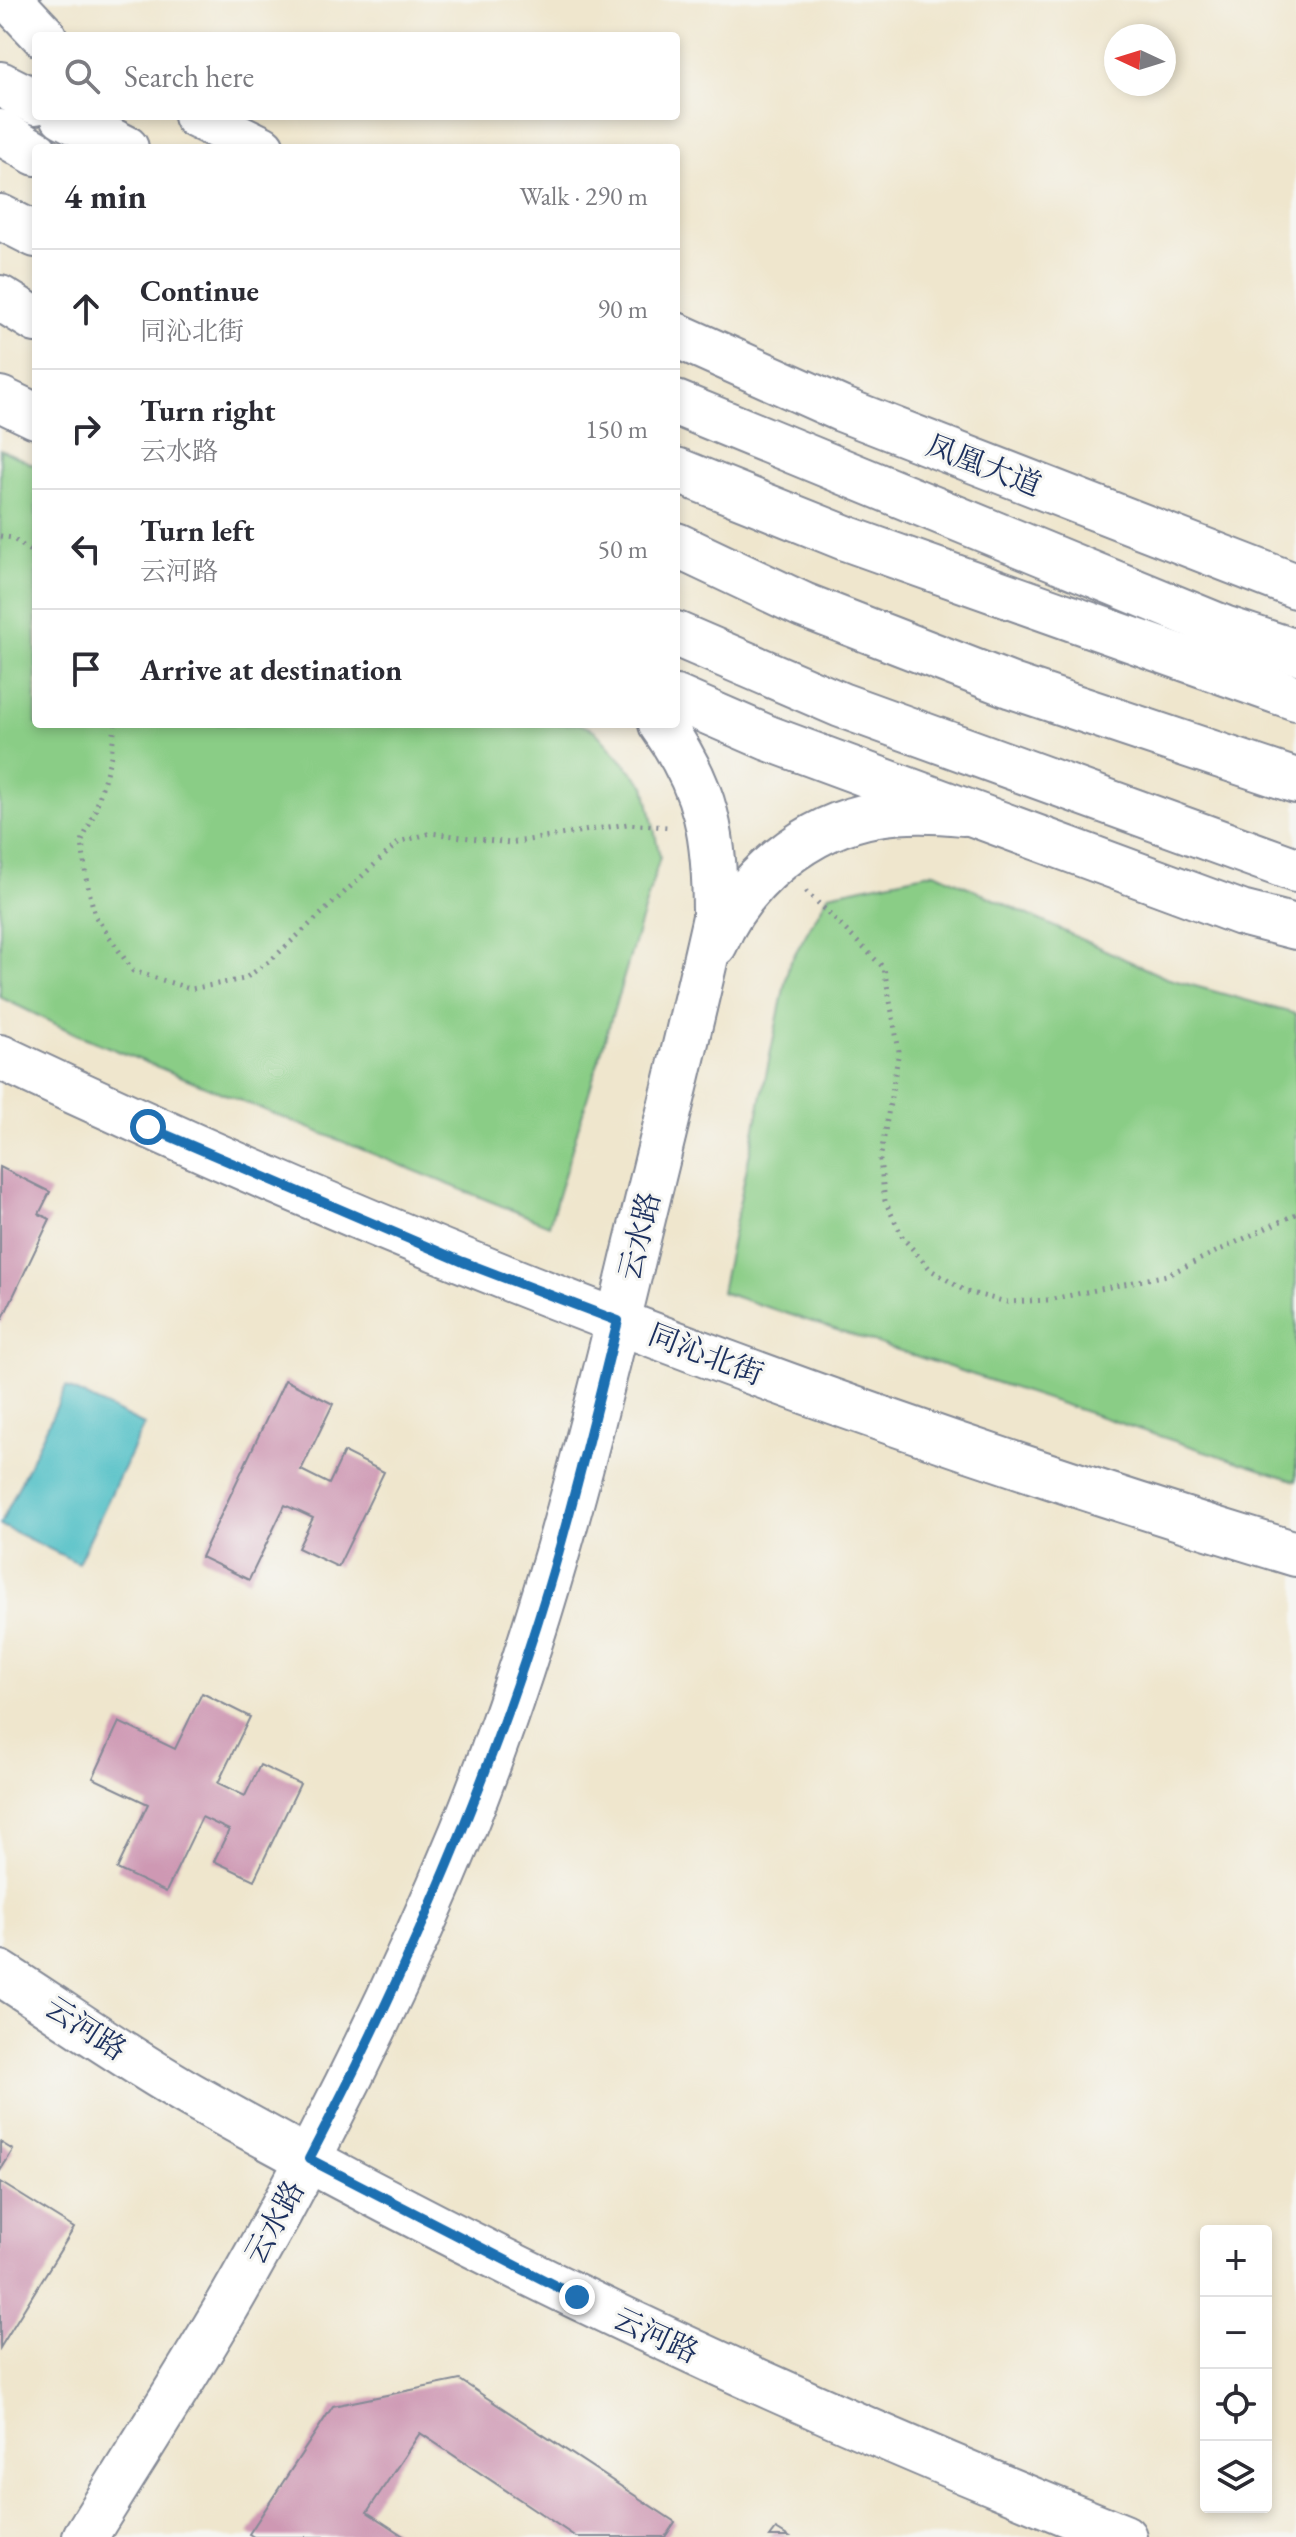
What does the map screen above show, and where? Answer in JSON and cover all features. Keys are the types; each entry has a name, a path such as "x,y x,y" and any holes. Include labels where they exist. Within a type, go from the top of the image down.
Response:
{"street":[{"path":"10,0 40,32"},
{"path":"0,18 32,34"},
{"path":"0,84 32,100"},
{"path":"71,120 118,144"},
{"path":"204,120 254,144"},
{"path":"0,132 32,151"},
{"path":"0,217 32,233"},
{"path":"0,298 32,318"},
{"name":"凤凰大道","path":"680,337 841,409 1296,586"},
{"path":"0,399 32,414"},
{"path":"680,405 1224,628 1296,652"},
{"path":"680,472 848,539 1296,698"},
{"path":"680,547 803,605 1012,686 1296,781"},
{"path":"680,636 841,705 1296,870"},
{"path":"680,700 768,738 1241,913 1296,927"},
{"path":"664,728 681,752 704,804 715,860 715,917 702,972"},
{"path":"702,972 722,927 750,887 778,863 828,829 875,814 923,809 971,813"},
{"name":"云水路","path":"85,2537 238,2287 309,2159 360,2062 463,1828 548,1587 583,1464 702,972"},
{"name":"同沁北街","path":"0,1057 148,1127 463,1262 815,1395 1008,1463 1296,1554"},
{"name":"云河路","path":"0,1973 195,2097 563,2291 758,2383 970,2475 1124,2537"}],"path":[{"path":"0,536 12,538 32,552"},
{"path":"114,728 95,812 82,841 95,916 133,971 191,989 244,979 270,961 399,842 431,833 510,843 627,824 709,831"},
{"path":"778,863 884,968 899,1051 880,1160 885,1201 903,1238 931,1270 967,1292 1007,1302 1048,1300 1167,1275 1296,1214"}],"green space":[{"path":"0,449 32,464 32,728 589,728 645,786 660,857 549,1225 76,1034 0,997"},
{"path":"935,872 1166,978 1296,1014 1296,1481 721,1292 789,964 829,894"}],"water":[{"path":"66,1387 144,1425 78,1563 0,1525"}],"building":[{"path":"0,1167 50,1192 39,1214 50,1219 0,1324"},
{"path":"285,1380 333,1404 301,1470 329,1484 344,1452 384,1472 338,1567 298,1548 313,1518 285,1505 249,1580 201,1557"},
{"path":"202,1693 250,1717 218,1783 245,1796 260,1765 300,1784 254,1880 214,1861 229,1830 202,1817 166,1892 117,1869 148,1804 93,1778 119,1722 175,1749"},
{"path":"0,2142 13,2150 0,2171"},
{"path":"0,2182 74,2228 0,2348"},
{"path":"460,2380 675,2522 665,2537 576,2537 420,2433 367,2512 405,2537 254,2537 249,2534 333,2406"},
{"path":"776,2529 789,2537 770,2537"}],"route":[{"path":"148,1127 463,1262 618,1321 583,1464 548,1587 508,1708 463,1828 413,1946 360,2062 309,2159 577,2297"}]}
